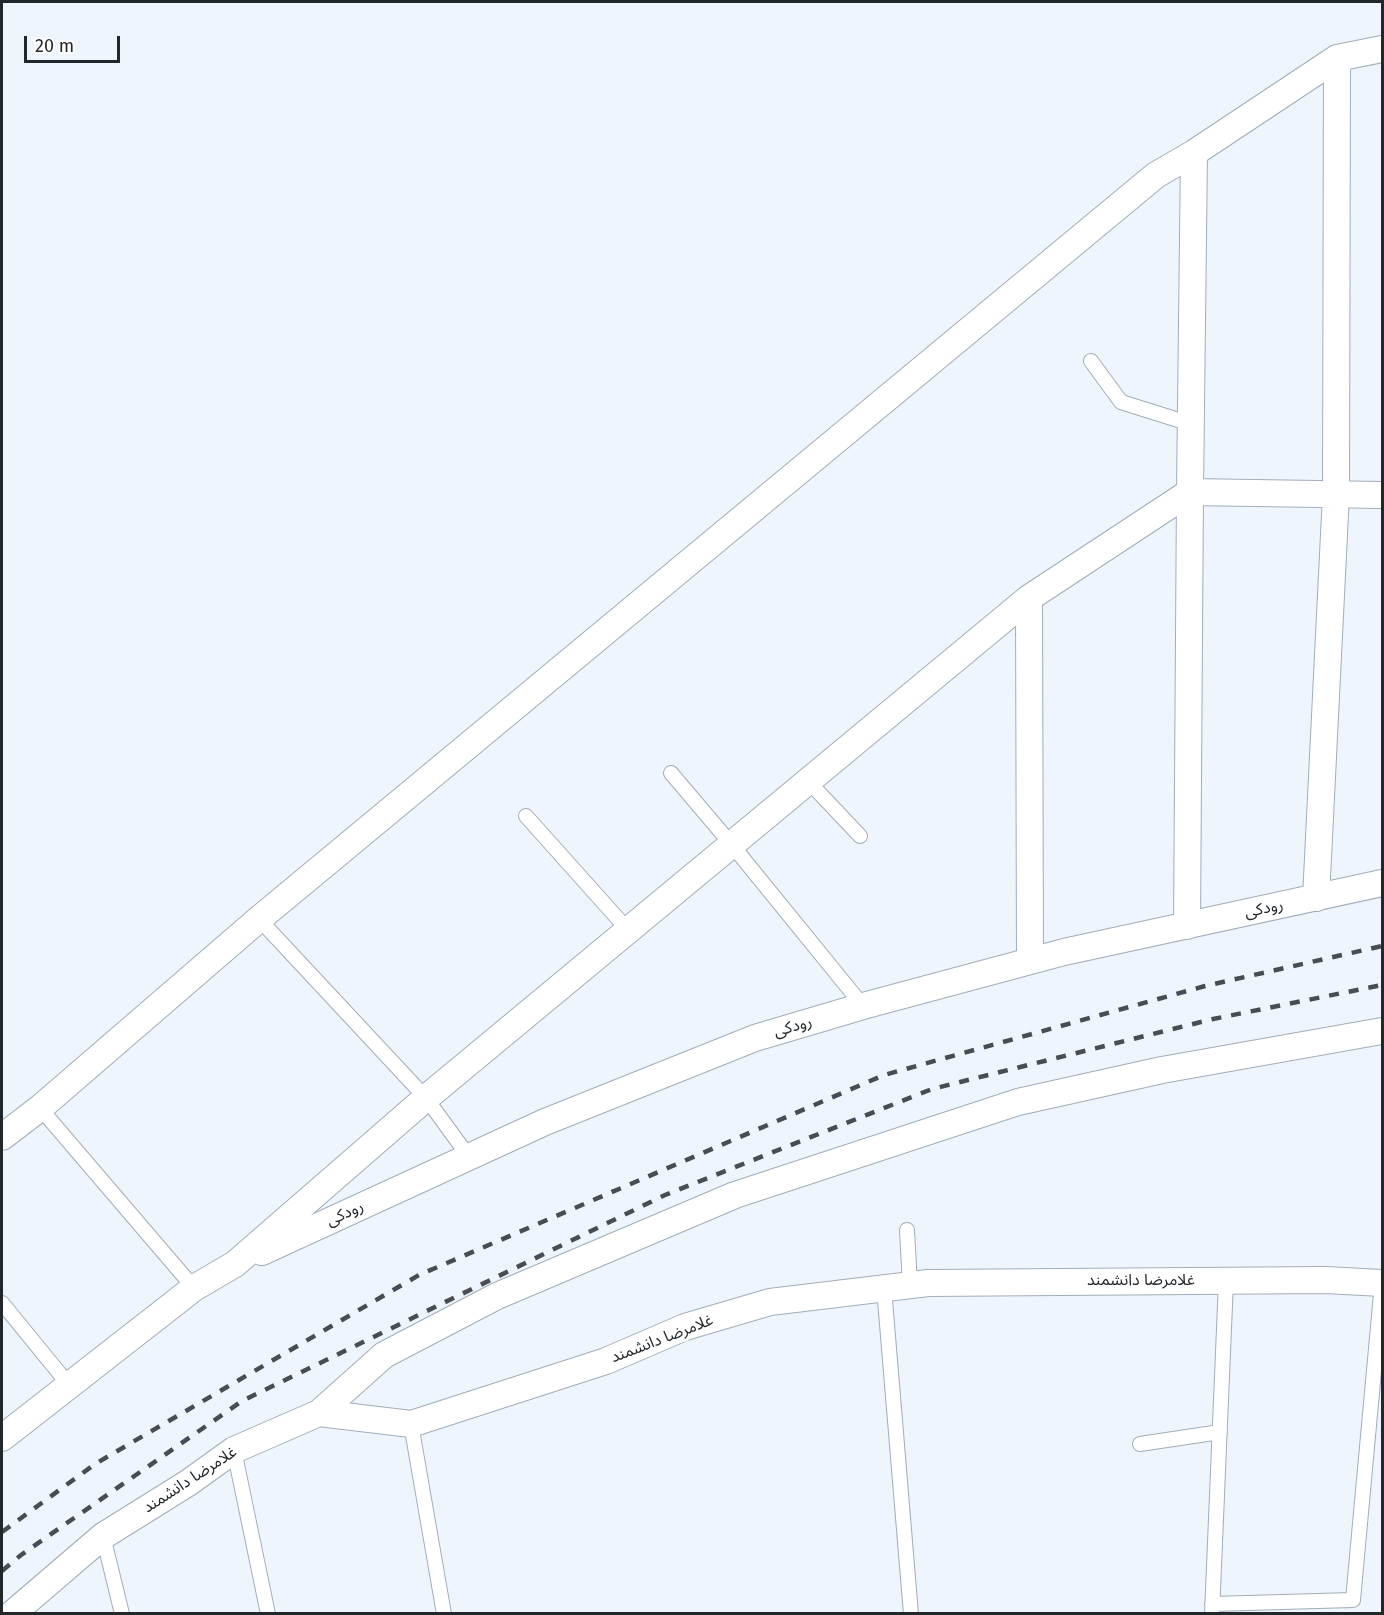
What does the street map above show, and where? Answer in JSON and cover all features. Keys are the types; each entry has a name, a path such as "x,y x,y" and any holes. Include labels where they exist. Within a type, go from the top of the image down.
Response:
{"street":[{"path":"2,1137 40,1108 259,919 1156,175 1194,153 1337,58 1383,49"},
{"path":"1316,898 1336,494 1337,58"},
{"path":"1187,926 1194,153"},
{"path":"2,1438 194,1288 235,1264 426,1098 1029,598 1190,492 1383,495"},
{"path":"1029,598 1030,962"},
{"name":"رودکی","path":"235,1264 545,1122 756,1038 863,1006 1064,952 1383,884"},
{"path":"319,1413 384,1355 497,1296 735,1195 1018,1102 1162,1070 1383,1031"},
{"name":"غلامرضا دانشمند","path":"12,1614 103,1536 188,1483 234,1450 319,1413 411,1424 606,1361 685,1327 770,1302 927,1283 1325,1280 1382,1283"}],"lane":[{"path":"1090,361 1121,402 1191,424"},
{"path":"671,773 732,844 863,1006"},
{"path":"808,781 860,836"},
{"path":"526,816 628,930"},
{"path":"259,919 426,1098 469,1157"},
{"path":"40,1108 194,1288"},
{"path":"907,1230 910,1286"},
{"path":"1226,1281 1212,1609 1353,1600 1382,1283"},
{"path":"884,1288 911,1614"},
{"path":"2,1303 69,1385"},
{"path":"411,1424 444,1614"},
{"path":"1140,1444 1220,1432"},
{"path":"234,1450 268,1614"},
{"path":"103,1536 122,1614"}],"railway":[{"path":"2,1532 95,1464 419,1275 884,1075 1205,986 1382,946"},
{"path":"2,1571 21,1555 242,1401 665,1195 932,1089 1213,1019 1382,985"}]}
